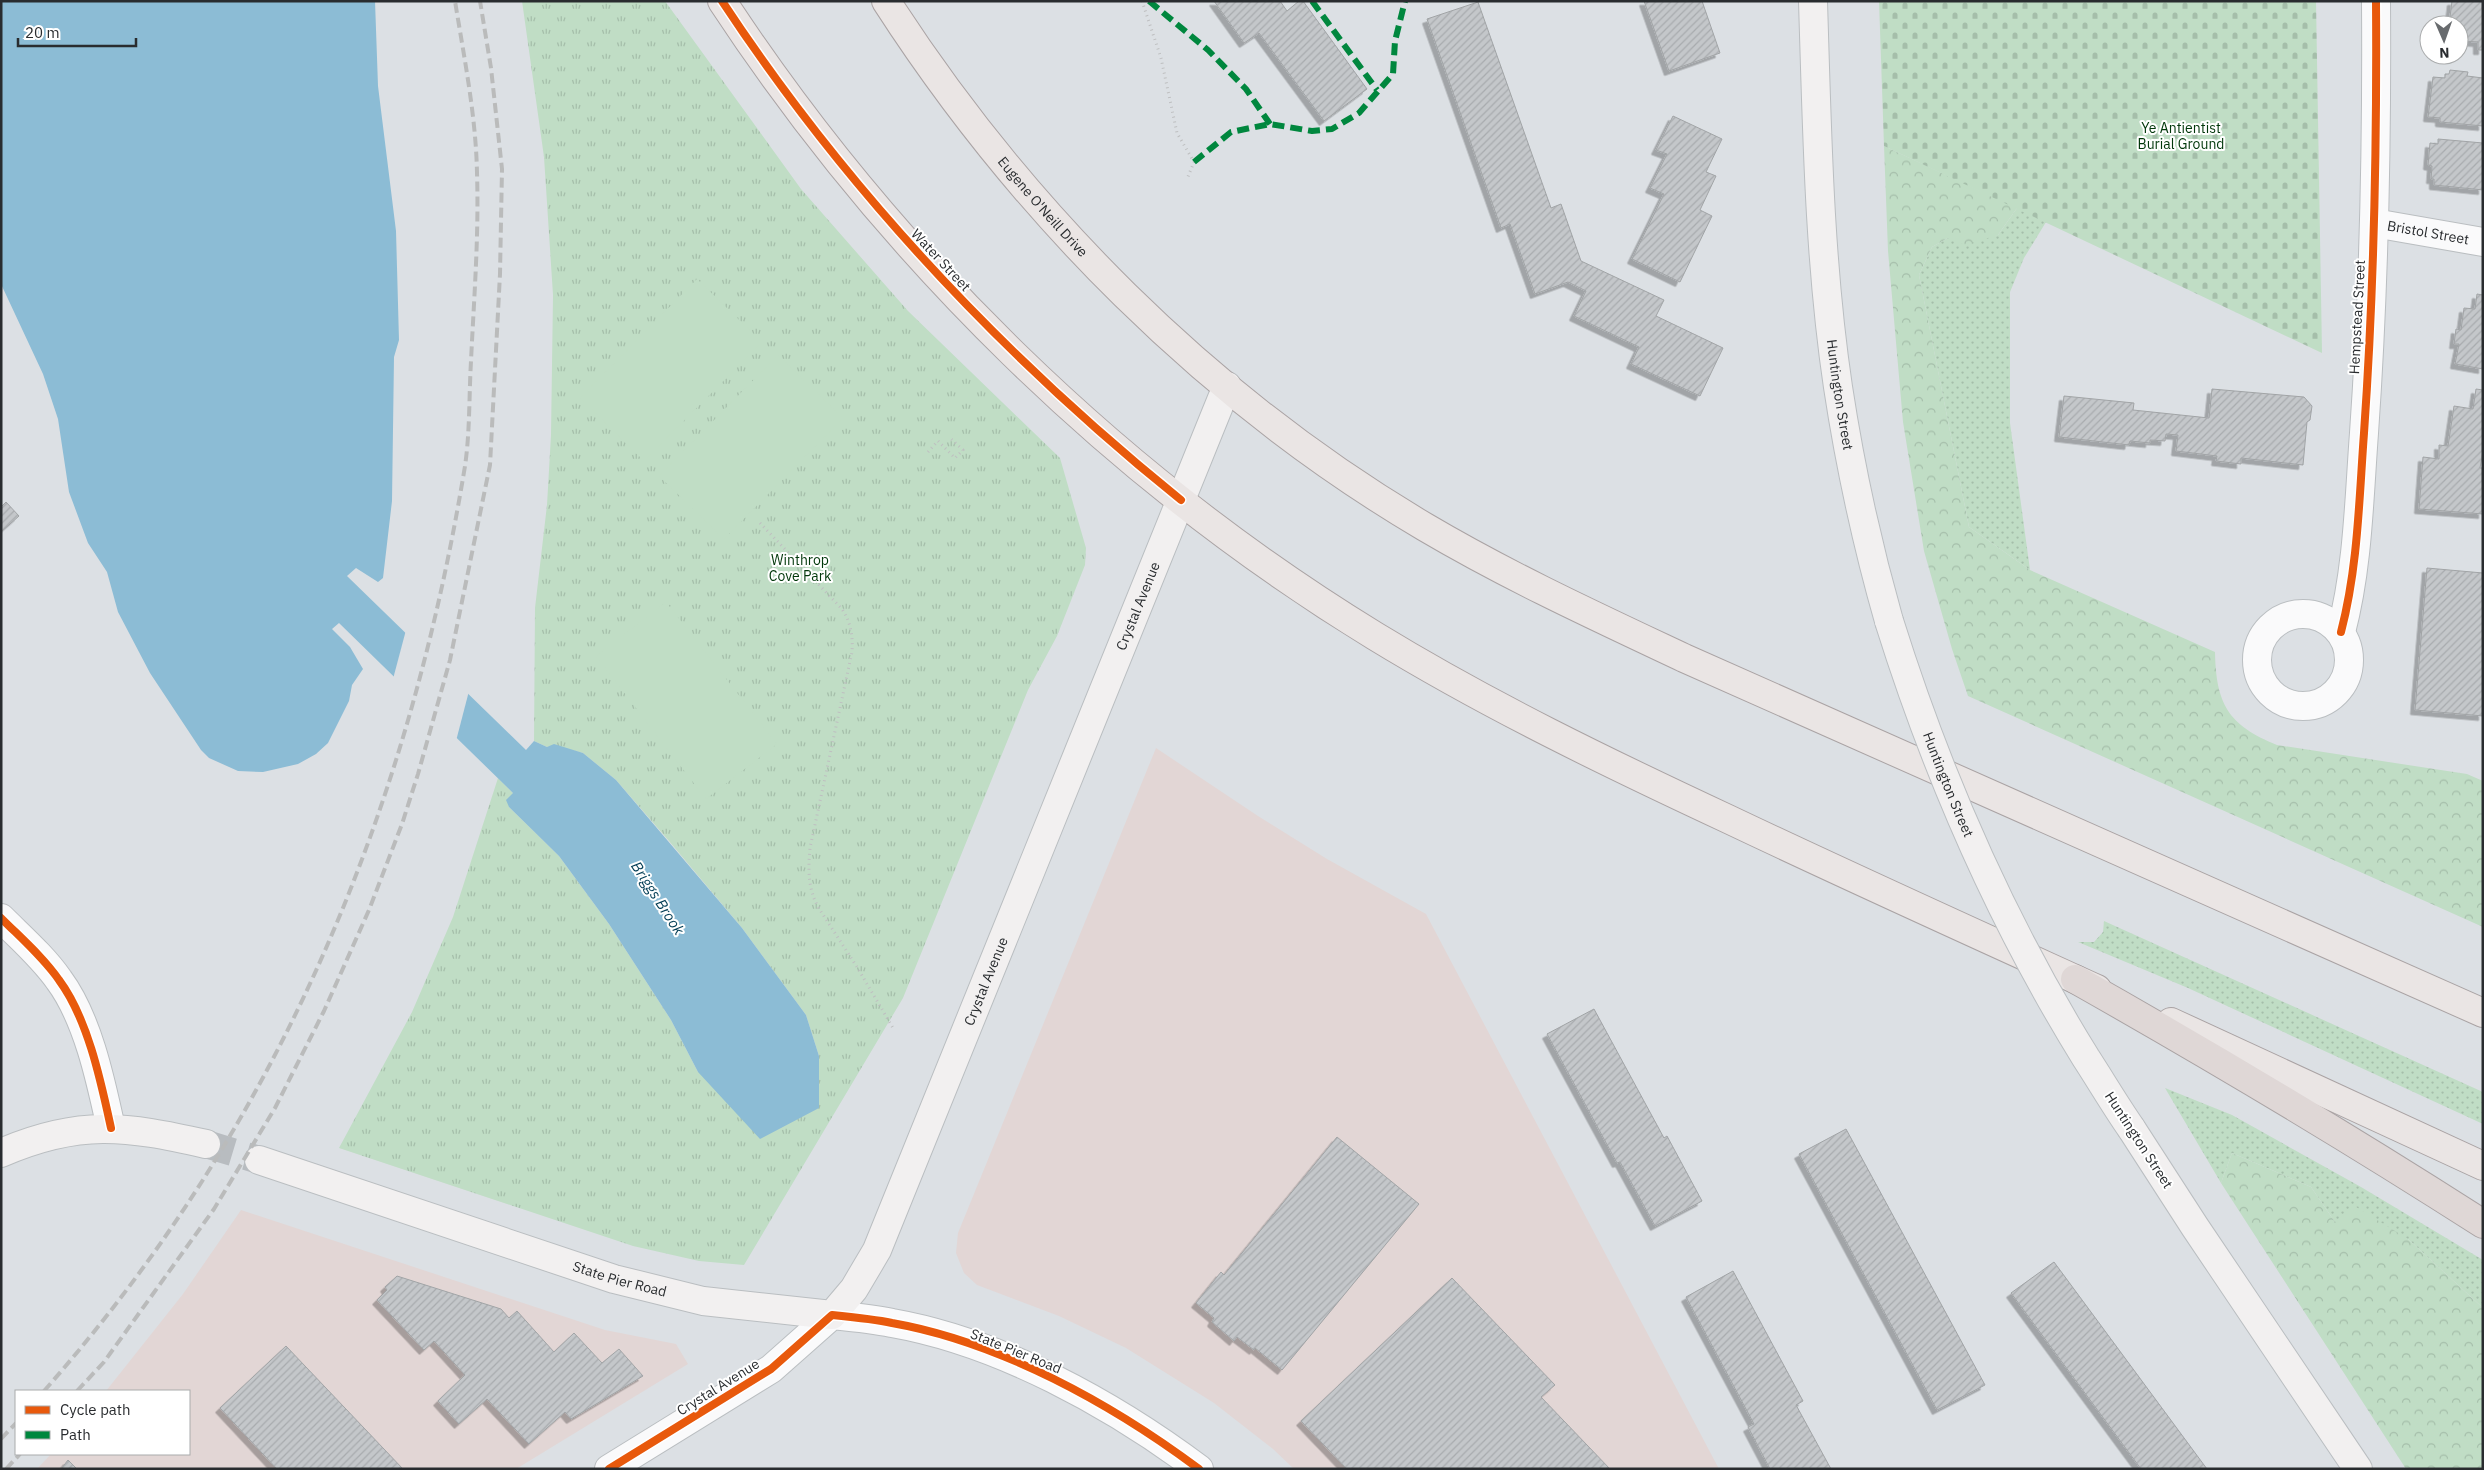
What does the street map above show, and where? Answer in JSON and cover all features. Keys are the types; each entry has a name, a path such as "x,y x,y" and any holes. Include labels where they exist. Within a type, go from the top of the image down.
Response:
{"highway":[{"path":"2075,979 2185,1041 2355,1142 2483,1224"}],"main road":[{"name":"Water Street","path":"722,1 809,125 878,209 952,291 1029,368 1110,442 1182,500 1295,584 1374,635 1492,703 1567,742 1686,800 2483,1166"},
{"name":"Eugene O'Neill Drive","path":"886,1 913,43 974,125 1038,203 1108,278 1182,348 1260,414 1341,474 1424,527 1597,617 1845,731 2483,1013"},
{"name":"Huntington Street","path":"1814,1 1821,210 1827,299 1838,387 1860,508 1890,621 1939,764 1987,877 2044,988 2195,1227 2358,1469"},
{"name":"Crystal Avenue","path":"832,1315 854,1289 877,1250 1227,386"},
{"path":"1,1153 46,1135 111,1128 156,1133 206,1144"},
{"name":"State Pier Road","path":"258,1160 614,1279 711,1302 832,1315"}],"street":[{"name":"Hempstead Street","path":"2341,632 2348,606 2355,553 2366,402 2374,223 2376,1"},
{"name":"Bristol Street","path":"2374,223 2483,242"},
{"path":"1,918 42,959 70,998 96,1068 111,1128"},
{"name":"Crystal Avenue","path":"609,1469 771,1369 832,1315"},
{"name":"State Pier Road","path":"832,1315 894,1323 962,1342 1037,1371 1083,1393 1163,1442 1200,1469"}],"path":[{"path":"1142,1 1161,58 1176,133 1194,162 1187,179"},
{"path":"928,452 938,441 955,458 963,450 950,438"},
{"path":"760,522 842,609 848,618 853,638 852,652 810,848 808,876 818,907 857,967 893,1028"}],"shaded area":[{"path":"1156,748 1258,816 1327,859 1426,914 1719,1469 1294,1469 1273,1449 1214,1403 1126,1348 1059,1316 977,1285 964,1273 956,1253 958,1233"},
{"path":"241,1210 605,1330 676,1344 688,1364 516,1469 37,1469 50,1455 190,1455 190,1390 107,1390 183,1294"}],"green space":[{"name":"Winthrop Cove Park","path":"522,1 665,1 801,189 908,311 1060,458 1086,548 1085,565 1057,636 1028,690 903,998 744,1265 699,1261 633,1246 339,1148 412,1012 453,917 498,778 513,793 509,807 559,856 609,924 671,1020 698,1072 818,1072 819,1056 806,1015 742,928 669,841 616,780 583,753 556,746 547,747 534,741 535,608 547,505 551,435 553,295 544,157"},
{"name":"Ye Antientist Burial Ground","path":"1879,1 2316,1 2322,353 1884,146"},
{"path":"1884,146 2017,208 1998,235 1965,245 1948,238 1932,247 1919,275 1969,527 2030,570 2215,652 2218,686 2228,711 2247,729 2260,737 2277,745 2467,774 2483,781 2483,927 1968,696 1952,649 1924,551 1903,422 1888,251"},
{"path":"2017,208 2046,222 2024,258 2010,292 2010,423 2030,570 1969,527 1919,275 1932,247 1948,238 1998,235"},
{"path":"697,279 762,342 644,461 580,398"},
{"path":"778,355 843,418 724,539 659,476"},
{"path":"666,602 777,744 706,799 596,656"},
{"path":"2104,921 2483,1092 2483,1124 2188,988 2078,942 2094,942 2103,932"},
{"path":"2165,1088 2232,1115 2361,1187 2483,1260 2483,1308 2408,1239 2335,1222 2311,1187 2232,1153 2221,1183"},
{"path":"2232,1153 2311,1187 2335,1222 2356,1207 2408,1239 2483,1308 2483,1469 2406,1469 2221,1183"}],"water":[{"name":"Briggs Brook","path":"1,1 375,1 378,86 396,231 399,340 394,357 392,501 383,578 378,582 356,568 347,576 526,750 534,741 547,747 554,744 583,753 616,780 742,928 806,1015 819,1056 819,1108 760,1139 698,1072 671,1020 609,924 559,856 509,807 506,800 513,793 339,623 332,629 350,647 363,669 352,685 349,701 328,743 316,754 298,764 263,772 238,771 209,758 201,750 150,673 118,612 107,572 88,543 69,492 58,419 43,374 1,284"}],"pier":[{"path":"406,630 469,691 456,741 393,679"}],"building":[{"path":"1214,1 1280,1 1287,11 1299,1 1303,1 1367,89 1324,121 1259,33 1244,43"},
{"path":"1644,1 1702,1 1720,53 1669,71"},
{"path":"2452,1 2483,1 2483,50 2478,50 2478,42 2469,41 2469,15 2450,15"},
{"path":"1478,2 1551,208 1561,204 1581,261 1664,300 1656,316 1723,348 1700,396 1631,364 1639,347 1574,316 1586,291 1568,282 1535,294 1510,224 1501,228 1427,19"},
{"path":"2450,70 2468,72 2467,76 2483,78 2483,126 2440,122 2440,118 2428,117 2433,77 2445,78 2445,74 2449,74"},
{"path":"1673,116 1722,139 1706,172 1716,176 1700,210 1712,216 1680,282 1632,259 1664,194 1650,188 1667,154 1656,150"},
{"path":"2438,139 2483,143 2483,190 2434,185 2434,179 2431,179 2432,166 2428,165 2430,143 2438,144"},
{"path":"2477,294 2483,295 2483,369 2455,364 2459,344 2454,344 2456,329 2461,330 2464,308 2475,309"},
{"path":"2212,389 2304,397 2312,406 2310,420 2307,422 2303,465 2241,458 2241,464 2216,461 2217,456 2176,451 2178,435 2166,434 2165,441 2150,440 2150,443 2130,441 2129,445 2059,437 2064,396 2134,403 2133,410 2209,418"},
{"path":"2476,389 2483,390 2483,451 2480,468 2483,468 2483,514 2419,509 2423,457 2439,459 2439,445 2448,446 2454,406 2473,409"},
{"path":"6,502 19,516 1,532 1,507"},
{"path":"2427,568 2483,573 2483,716 2415,710"},
{"path":"1594,1009 1664,1138 1667,1136 1702,1201 1655,1226 1620,1162 1617,1163 1547,1034"},
{"path":"1846,1129 1985,1385 1937,1410 1799,1154"},
{"path":"1337,1137 1419,1204 1282,1370 1255,1348 1254,1350 1237,1337 1234,1341 1212,1322 1214,1318 1196,1303 1221,1272 1224,1275"},
{"path":"2054,1262 2207,1469 2141,1469 2011,1293"},
{"path":"1733,1271 1803,1401 1796,1405 1831,1469 1770,1469 1748,1427 1754,1424 1686,1297"},
{"path":"397,1276 501,1309 509,1318 517,1311 554,1352 574,1333 602,1363 619,1349 643,1376 571,1419 565,1412 529,1444 487,1399 459,1424 438,1401 465,1375 434,1341 424,1350 377,1300 387,1290 385,1287"},
{"path":"1452,1278 1555,1385 1541,1397 1610,1469 1347,1469 1301,1421"},
{"path":"286,1346 403,1469 277,1469 220,1408"},
{"path":"68,1460 77,1469 61,1469"}],"tunnel":[{"path":"206,1144 259,1160"}],"railway":[{"path":"45,1390 127,1289 201,1183 265,1073 321,959 369,841 408,720 440,594 465,466 468,440 477,243 477,173 472,108 455,1"},
{"path":"78,1390 104,1362 214,1209 275,1108 324,1011 369,910 402,824 418,774 450,660 490,465 500,274 502,169 491,68 480,1"},
{"path":"1,1439 15,1424"},
{"path":"6,1469 19,1455"}],"marked path":[{"path":"1149,1 1208,50 1246,89 1270,124"},
{"path":"1312,1 1377,90"},
{"path":"1194,162 1231,132 1270,124 1312,131 1332,129 1359,113 1393,74 1395,41 1405,1"}],"cycle path":[{"path":"722,1 822,139 876,205 932,268 991,330 1052,389 1181,500"},
{"path":"2341,632 2351,583 2359,508 2370,325 2374,217 2376,1"},
{"path":"1,918 46,963 59,980 78,1013 92,1051 111,1128"},
{"path":"609,1469 771,1369 832,1315 862,1318 933,1332 1014,1360 1092,1399 1130,1421 1199,1469"}]}
